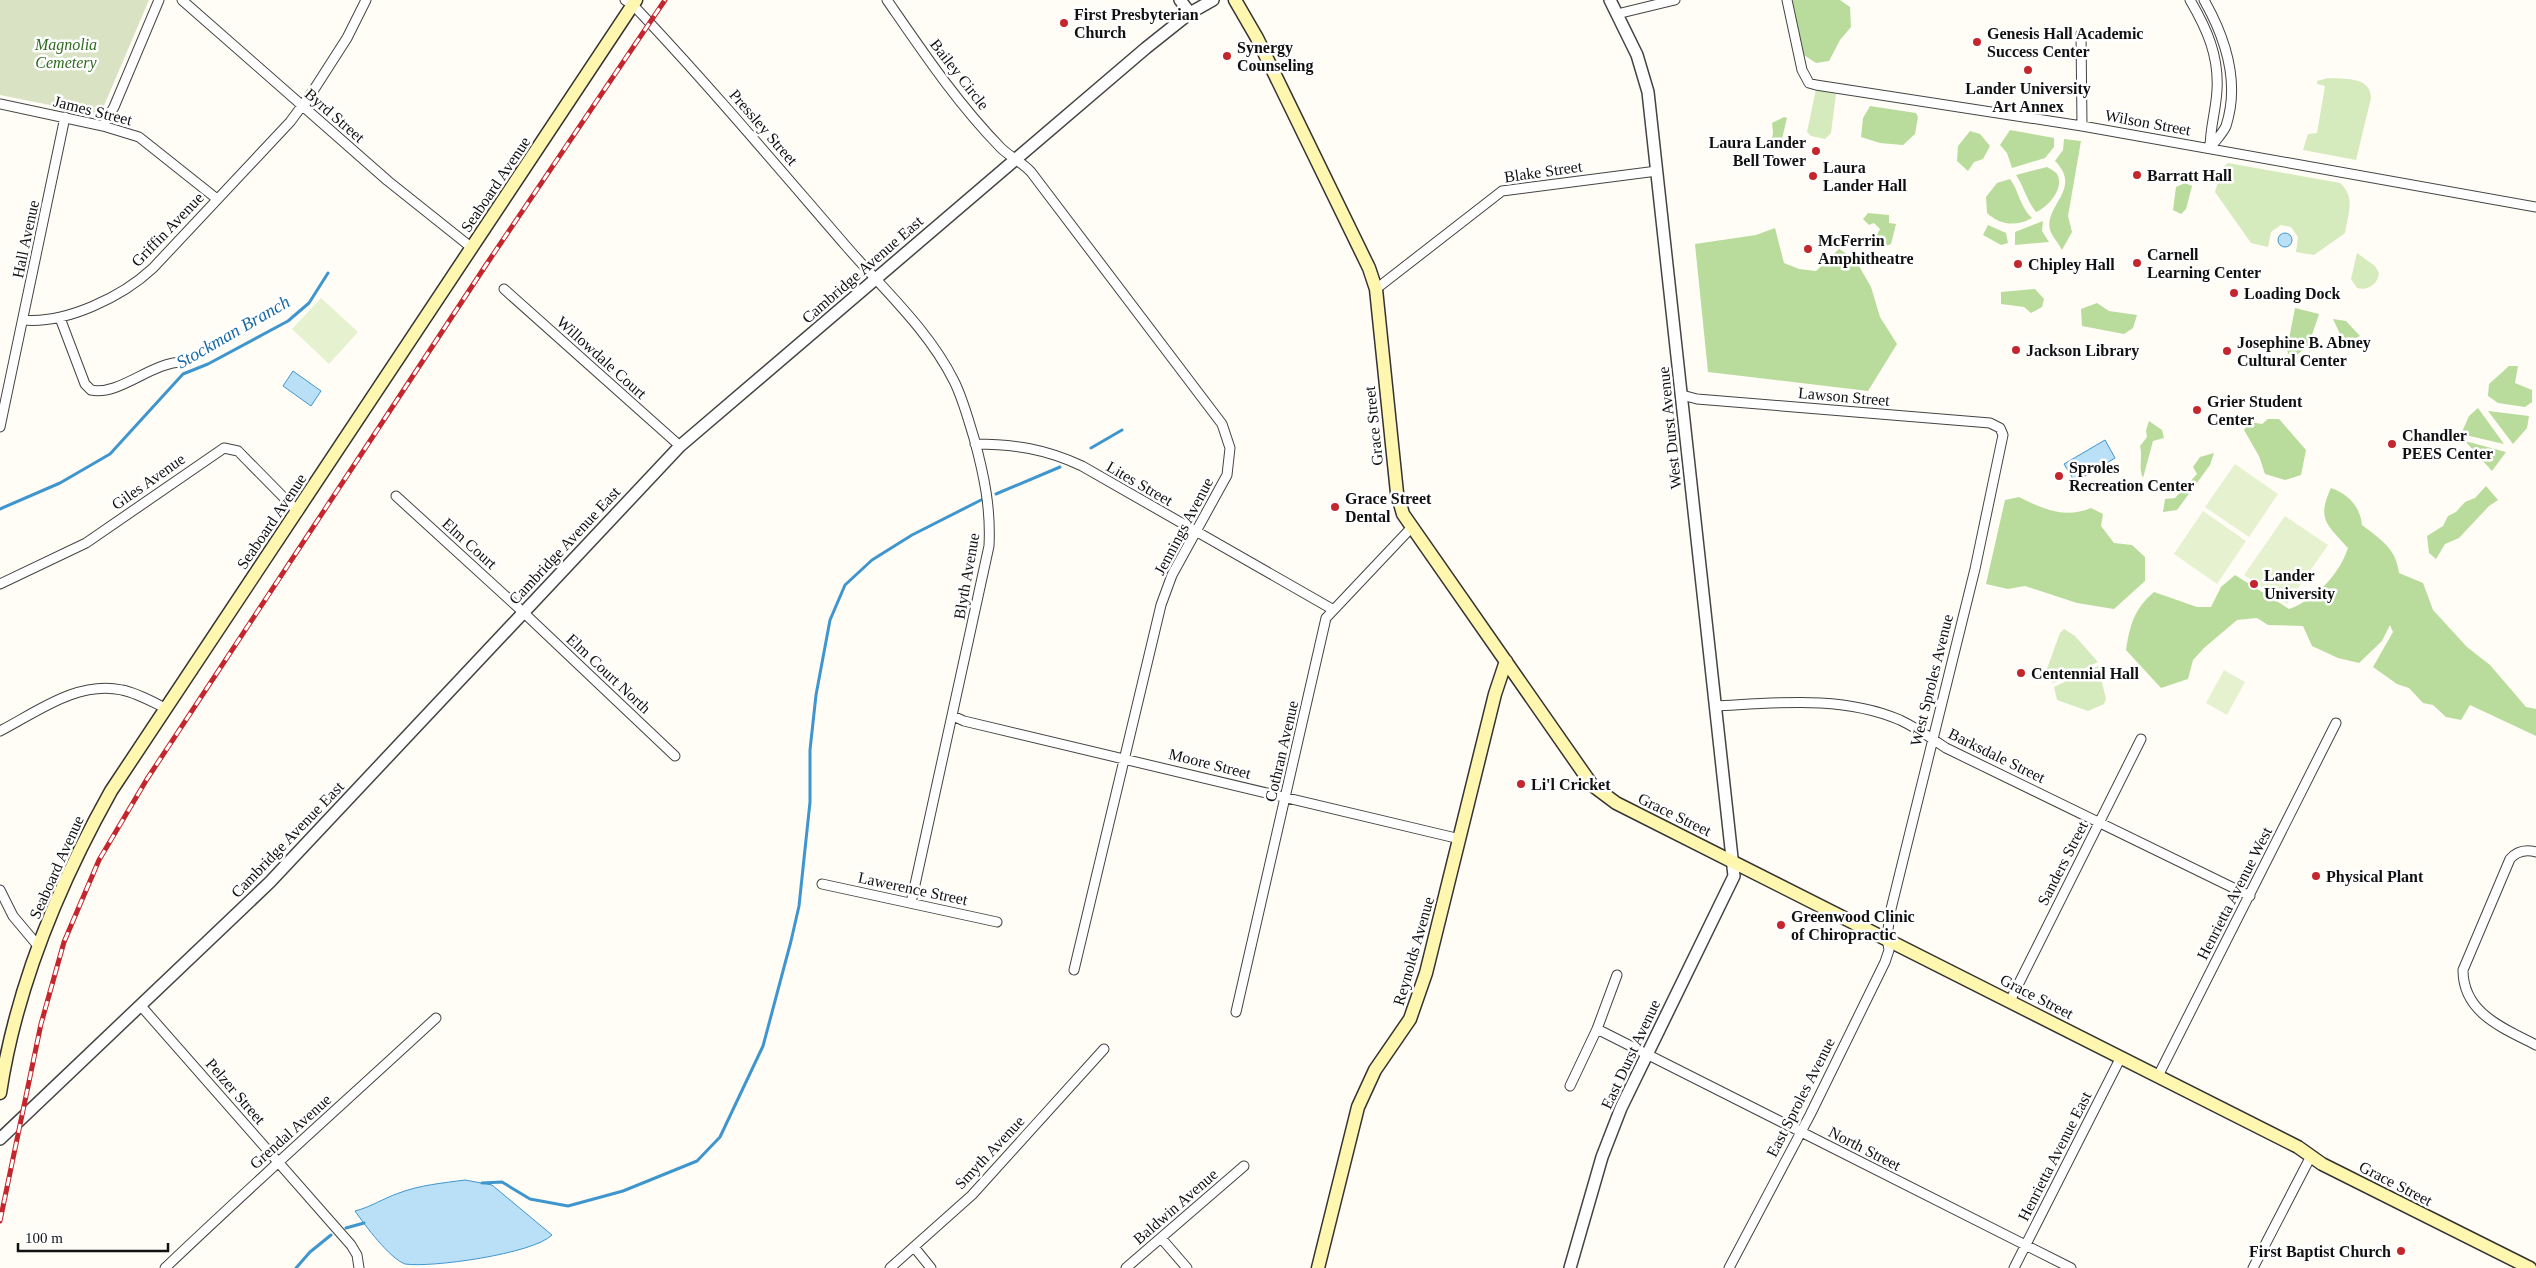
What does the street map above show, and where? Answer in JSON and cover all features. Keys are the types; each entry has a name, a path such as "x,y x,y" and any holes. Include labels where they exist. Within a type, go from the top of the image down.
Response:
{"main road":[{"name":"Grace Street","path":"1235,0 1257,38 1370,268 1376,289 1396,493 1403,514 1585,777 1599,791 1616,803 1887,938 2298,1147 2322,1164 2530,1268"},
{"name":"Seaboard Avenue","path":"0,1093 18,1011 39,947 71,866 111,791 472,248 631,2"},
{"name":"Reynolds Avenue","path":"1318,1268 1358,1107 1375,1070 1415,1007 1434,947 1495,694 1506,661"}],"street":[{"path":"103,126 114,107 159,0"},
{"name":"Byrd Street","path":"182,0 388,181 472,248"},
{"name":"Griffin Avenue","path":"23,320 60,318 119,293 142,279 290,122 347,38 366,0"},
{"name":"Bailey Circle","path":"887,0 950,90 1002,149 1016,159"},
{"path":"1180,0 1190,13"},
{"name":"Cambridge Avenue East","path":"0,1139 296,856 680,446 1146,48 1190,13 1213,0"},
{"name":"West Durst Avenue","path":"1610,0 1645,76 1734,861"},
{"path":"1617,14 1675,0"},
{"name":"Wilson Street","path":"1787,0 1802,70 1809,82 2210,148 2536,207"},
{"path":"2190,0 2206,26 2216,61 2217,91 2210,128 2210,148"},
{"path":"2204,0 2223,38 2230,75 2226,127 2210,148"},
{"name":"Pressley Street","path":"631,2 717,97 850,251 876,278"},
{"path":"2081,34 2082,126"},
{"name":"James Street","path":"0,104 65,117 131,134 147,142 217,199"},
{"name":"Hall Avenue","path":"0,427 65,117"},
{"name":"Jennings Avenue","path":"1016,159 1030,172 1225,428 1230,448 1228,470 1172,575 1161,605 1074,970"},
{"name":"Blake Street","path":"1376,289 1502,191 1657,171"},
{"name":"Blyth Avenue","path":"876,278 890,292 946,366 962,398 988,494 989,546 911,904"},
{"name":"Willowdale Court","path":"504,289 680,446"},
{"path":"60,318 85,384 91,390 107,389 163,364 183,362"},
{"name":"Lawson Street","path":"1682,395 1697,399 1990,423 2002,430"},
{"name":"West Sproles Avenue","path":"1887,938 1932,739 1975,569 2003,440 2002,430"},
{"name":"Lites Street","path":"975,444 1019,445 1059,456 1332,609"},
{"name":"Giles Avenue","path":"0,584 86,543 224,448 238,451 298,512"},
{"name":"Elm Court","path":"396,496 523,612"},
{"name":"Cothran Avenue","path":"1236,1012 1326,618 1332,609 1412,527"},
{"name":"Elm Court North","path":"523,612 675,756"},
{"path":"0,732 71,694 93,689 112,688 131,692 165,708"},
{"name":"Barksdale Street","path":"1715,706 1810,702 1831,703 1889,716 1918,729 1946,748 2250,896"},
{"name":"Moore Street","path":"953,716 964,721 1460,839"},
{"name":"Henrietta Avenue West","path":"2158,1076 2336,723"},
{"name":"Sanders Street","path":"2010,1001 2141,740"},
{"path":"2536,852 2523,851 2510,859 2463,970 2464,986 2476,1008 2495,1024 2536,1045"},
{"name":"East Durst Avenue","path":"1570,1268 1602,1157 1621,1108 1730,888 1734,876 1734,861"},
{"name":"Lawerence Street","path":"822,884 997,922"},
{"path":"0,890 13,916 39,947"},
{"name":"East Sproles Avenue","path":"1729,1268 1885,962 1889,950 1887,938"},
{"path":"1570,1086 1597,1029 1617,975"},
{"name":"Pelzer Street","path":"141,1006 351,1245 357,1255 359,1268"},
{"name":"Grendal Avenue","path":"165,1268 436,1018"},
{"name":"North Street","path":"1597,1029 2071,1268"},
{"name":"Smyth Avenue","path":"890,1268 972,1195 1104,1049"},
{"name":"Henrietta Avenue East","path":"2014,1268 2121,1057"},
{"path":"2253,1268 2311,1156"},
{"name":"Baldwin Avenue","path":"1126,1268 1244,1166"},
{"path":"1161,1238 1187,1268"},
{"path":"914,1247 932,1268"}],"green space":[{"name":"Magnolia Cemetery","path":"0,0 149,0 100,115 0,95"},
{"path":"1792,0 1840,0 1850,7 1851,27 1840,40 1829,61 1816,63 1804,55"},
{"path":"2328,78 2355,80 2361,82 2370,91 2371,98 2356,160 2303,150 2308,134 2317,133 2325,86 2317,84 2317,81"},
{"path":"1816,89 1836,94 1831,133 1825,139 1811,136 1807,132"},
{"path":"1870,106 1916,113 1918,117 1915,134 1903,145 1880,143 1861,137 1863,118"},
{"path":"1784,117 1787,118 1780,147 1775,146 1771,143 1772,123"},
{"path":"2010,130 2054,138 2054,147 2045,158 2012,168 2007,153 2000,145"},
{"path":"1970,131 1980,134 1990,146 1983,159 1974,162 1968,171 1957,161 1958,146"},
{"path":"2064,139 2081,141 2068,216 2072,232 2062,250 2050,230 2050,221 2064,189 2063,171 2055,161 2063,150"},
{"path":"2228,163 2340,183 2348,194 2350,206 2345,233 2314,255 2296,252 2298,237 2291,227 2281,225 2271,232 2268,247 2251,243 2215,192 2222,168"},
{"path":"2047,167 2057,174 2059,185 2050,201 2041,210 2036,212 2016,175"},
{"path":"2010,179 2025,209 2032,218 2014,224 1997,220 1987,213 1986,197 1997,183"},
{"path":"2185,183 2192,186 2186,209 2181,214 2173,210 2176,187"},
{"path":"1868,213 1889,215 1889,223 1896,224 1891,244 1886,246 1880,242 1877,235 1880,229 1874,223 1869,225 1863,219"},
{"path":"2043,221 2042,231 2049,242 2015,245 2015,232"},
{"path":"1988,225 2006,233 2008,243 2001,245 1983,235"},
{"path":"1775,228 1784,263 1799,269 1816,271 1839,249 1855,259 1871,287 1880,317 1897,344 1868,391 1708,372 1695,244 1756,235"},
{"path":"2357,253 2375,266 2379,273 2377,280 2372,286 2361,289 2357,288 2351,279"},
{"path":"2035,289 2044,299 2042,307 2031,313 2024,307 2001,304 2001,292"},
{"path":"321,298 358,332 329,364 292,329"},
{"path":"2097,303 2109,311 2137,315 2133,328 2124,334 2082,326 2081,309"},
{"path":"2295,308 2319,314 2310,345 2295,356 2288,354 2287,349"},
{"path":"2333,319 2346,321 2360,336 2350,341 2340,334"},
{"path":"2509,366 2518,366 2515,383 2532,390 2532,402 2525,407 2498,403 2488,396 2489,384"},
{"path":"2478,408 2504,444 2461,434 2469,416"},
{"path":"2488,411 2529,416 2527,428 2513,444"},
{"path":"2268,419 2279,419 2306,450 2301,475 2285,480 2265,474 2259,456 2244,430 2250,422 2262,424"},
{"path":"2149,421 2162,430 2164,438 2153,441 2143,478 2140,446 2147,437 2146,430"},
{"path":"2465,441 2506,452 2492,471"},
{"path":"2214,453 2210,465 2177,510 2163,512 2165,499 2175,498 2197,474 2193,467 2200,457"},
{"path":"2235,464 2278,494 2249,537 2205,507"},
{"path":"2486,486 2498,500 2489,506 2459,538 2445,544 2436,559 2429,553 2427,536 2443,526 2448,516 2456,512 2465,502 2475,498"},
{"path":"2331,488 2348,497 2356,507 2362,525 2381,540 2395,557 2399,573 2423,583 2433,610 2467,647 2490,665 2526,707 2536,709 2536,736 2470,705 2461,720 2446,717 2433,705 2423,703 2409,688 2397,684 2373,667 2393,632 2390,625 2382,641 2359,663 2338,658 2312,646 2303,626 2268,625 2257,618 2237,620 2193,660 2188,679 2161,688 2126,650 2129,633 2137,611 2154,592 2197,607 2211,607 2221,587 2235,575 2289,609 2317,593 2339,568 2348,548 2326,521 2325,508"},
{"path":"2019,497 2045,509 2063,513 2072,513 2091,508 2103,514 2101,526 2114,543 2132,545 2145,557 2145,581 2114,609 2077,603 2025,586 2008,589 1986,584 2005,500"},
{"path":"2203,511 2246,541 2217,584 2174,554"},
{"path":"2285,516 2328,545 2287,604 2244,575"},
{"path":"2064,629 2075,636 2098,662 2053,683 2045,674 2060,633"},
{"path":"2098,666 2106,699 2104,704 2088,711 2057,700 2054,687"},
{"path":"2224,670 2245,682 2227,715 2206,703"}],"water":[{"path":"2282,233 2288,233 2292,240 2288,247 2282,247 2278,243 2278,237"},
{"path":"293,371 321,391 311,406 283,386"},
{"path":"2105,440 2115,458 2075,482 2064,464"},
{"path":"465,1180 492,1185 552,1235 541,1242 504,1254 457,1262 405,1264 385,1248 355,1211 407,1190"}],"waterway":[{"name":"Stockman Branch","path":"0,509 60,483 110,454 183,374 208,364 288,321 309,303 328,273"},
{"path":"1091,448 1122,430"},
{"path":"996,494 1060,467"},
{"path":"482,1183 502,1182 530,1199 568,1206 623,1191 697,1161 720,1137 763,1046 799,906 810,802 810,750 816,695 830,620 845,585 872,560 912,535 983,499"},
{"path":"346,1228 364,1223"},
{"path":"296,1268 310,1252 331,1235"}],"railway":[{"path":"0,1221 41,1024 64,942 99,860 147,779 488,262 665,0"}],"place":[{"name":"First Presbyterian Church","path":"1064,23"},
{"name":"Genesis Hall Academic Success Center","path":"1977,42"},
{"name":"Synergy Counseling","path":"1227,56"},
{"name":"Lander University Art Annex","path":"2028,70"},
{"name":"Laura Lander Bell Tower","path":"1816,151"},
{"name":"Barratt Hall","path":"2137,175"},
{"name":"Laura Lander Hall","path":"1813,176"},
{"name":"McFerrin Amphitheatre","path":"1808,249"},
{"name":"Carnell Learning Center","path":"2137,263"},
{"name":"Chipley Hall","path":"2018,264"},
{"name":"Loading Dock","path":"2234,293"},
{"name":"Jackson Library","path":"2016,350"},
{"name":"Josephine B. Abney Cultural Center","path":"2227,351"},
{"name":"Grier Student Center","path":"2197,410"},
{"name":"Chandler PEES Center","path":"2392,444"},
{"name":"Sproles Recreation Center","path":"2059,476"},
{"name":"Grace Street Dental","path":"1335,507"},
{"name":"Lander University","path":"2254,584"},
{"name":"Centennial Hall","path":"2021,673"},
{"name":"Li'l Cricket","path":"1521,784"},
{"name":"Physical Plant","path":"2316,876"},
{"name":"Greenwood Clinic of Chiropractic","path":"1781,925"},
{"name":"First Baptist Church","path":"2401,1251"}]}
